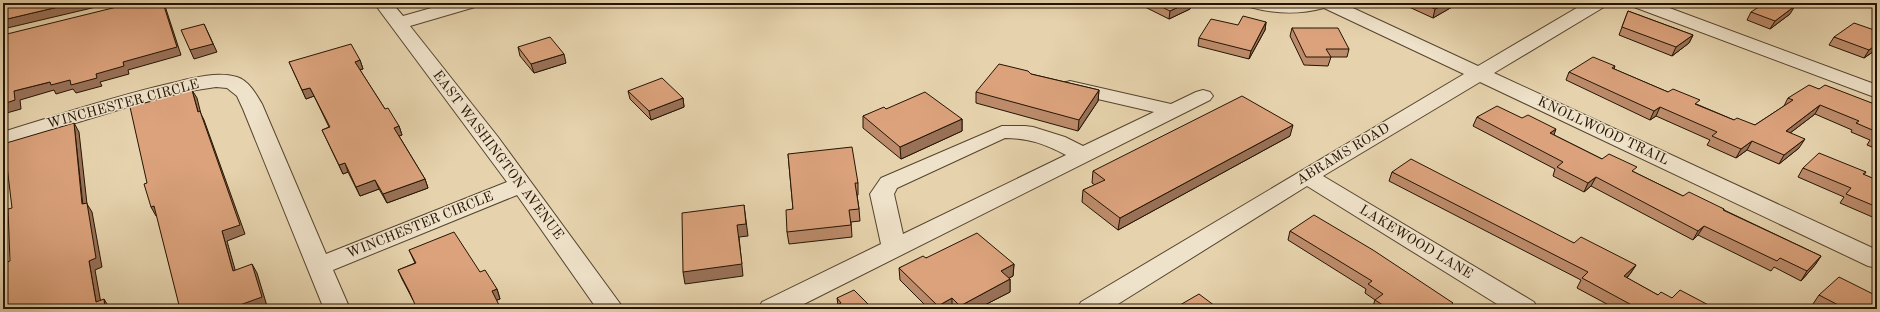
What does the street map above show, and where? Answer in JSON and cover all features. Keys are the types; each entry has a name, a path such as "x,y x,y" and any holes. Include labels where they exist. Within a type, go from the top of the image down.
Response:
{"street":[{"name":"EAST WASHINGTON AVENUE","path":"383,3 521,185 611,309"},
{"path":"399,23 469,3"},
{"path":"1256,3 1277,8 1290,9 1312,6 1321,3"},
{"name":"KNOLLWOOD TRAIL","path":"1328,3 1877,260"},
{"name":"ABRAMS ROAD","path":"1090,309 1307,176 1598,3"},
{"path":"1640,3 1877,92"},
{"name":"WINCHESTER CIRCLE","path":"3,139 180,87 212,81 232,82 249,98 337,309"},
{"path":"1053,84 1157,106 1172,111"},
{"path":"771,309 1203,96"},
{"path":"894,248 882,194 889,183 1002,132 1025,132 1057,142 1083,155"},
{"name":"LAKEWOOD LANE","path":"1307,176 1525,309"},
{"name":"WINCHESTER CIRCLE","path":"319,266 521,185"}],"building":[{"path":"3,3 75,3 3,20"},
{"path":"133,3 163,3 177,47 123,62 124,66 96,74 97,78 71,85 70,80 51,85 50,82 14,91 15,100 3,104 3,35"},
{"path":"1154,3 1187,3 1170,11"},
{"path":"1420,3 1448,3 1435,9"},
{"path":"1765,3 1786,3 1795,6 1775,21 1751,12"},
{"path":"1628,11 1693,35 1676,47 1622,27"},
{"path":"1243,16 1266,22 1251,51 1199,38 1211,19 1238,25"},
{"path":"1854,23 1877,31 1877,44 1869,50 1834,37"},
{"path":"204,24 213,44 190,50 181,30"},
{"path":"1292,28 1338,28 1349,49 1326,49 1331,57 1306,57"},
{"path":"550,37 564,54 531,64 518,47"},
{"path":"351,44 360,60 355,62 385,109 388,108 399,126 394,128 425,179 383,194 375,180 356,187 345,163 339,165 322,130 330,127 310,88 302,90 289,62"},
{"path":"1593,57 1615,66 1612,68 1668,92 1673,89 1700,100 1695,104 1734,120 1737,118 1755,125 1793,100 1788,98 1809,85 1819,89 1825,85 1877,105 1877,132 1856,123 1859,121 1820,105 1786,131 1805,139 1784,155 1752,141 1741,149 1712,136 1717,132 1660,107 1654,111 1569,72"},
{"path":"999,64 1028,71 1031,74 1099,90 1079,120 976,92"},
{"path":"662,78 683,98 649,111 628,91"},
{"path":"192,90 198,112 200,111 240,225 222,231 233,271 252,264 262,297 237,306 238,309 180,309 154,206 151,207 144,184 147,183 130,107"},
{"path":"925,92 962,119 900,147 863,116 884,107 886,109"},
{"path":"1242,96 1293,125 1120,218 1083,190 1105,180 1093,171"},
{"path":"1497,106 1522,118 1528,115 1556,129 1550,133 1602,159 1609,154 1637,167 1632,171 1683,196 1689,192 1724,209 1723,210 1821,256 1807,271 1780,258 1777,261 1704,226 1698,231 1596,177 1588,183 1557,167 1563,162 1477,117"},
{"path":"74,123 82,204 87,203 96,258 89,261 96,302 104,299 105,309 7,309 4,263 10,261 8,209 12,208 7,166 4,166 3,144"},
{"path":"1877,132 1877,138 1873,136"},
{"path":"852,147 858,183 855,183 859,209 849,210 851,225 787,232 786,210 793,209 788,154"},
{"path":"1819,153 1866,172 1863,174 1877,180 1877,207 1846,194 1851,188 1803,168"},
{"path":"1411,159 1574,243 1581,237 1636,265 1624,276 1658,295 1661,292 1672,298 1680,290 1716,309 1639,309 1582,278 1588,272 1392,172"},
{"path":"744,205 746,224 737,225 742,264 683,272 682,213"},
{"path":"1314,215 1373,250 1461,309 1389,309 1375,300 1383,294 1368,284 1372,281 1290,231"},
{"path":"454,232 480,272 485,270 497,289 492,291 501,309 417,309 398,270 416,263 409,250"},
{"path":"977,233 1014,264 1001,271 1010,279 960,306 952,298 938,306 899,268 923,256 926,258"},
{"path":"1839,277 1877,296 1877,309 1846,309 1819,295"},
{"path":"854,290 873,309 829,309 841,303 837,298"},
{"path":"1199,294 1219,309 1173,309"}]}
